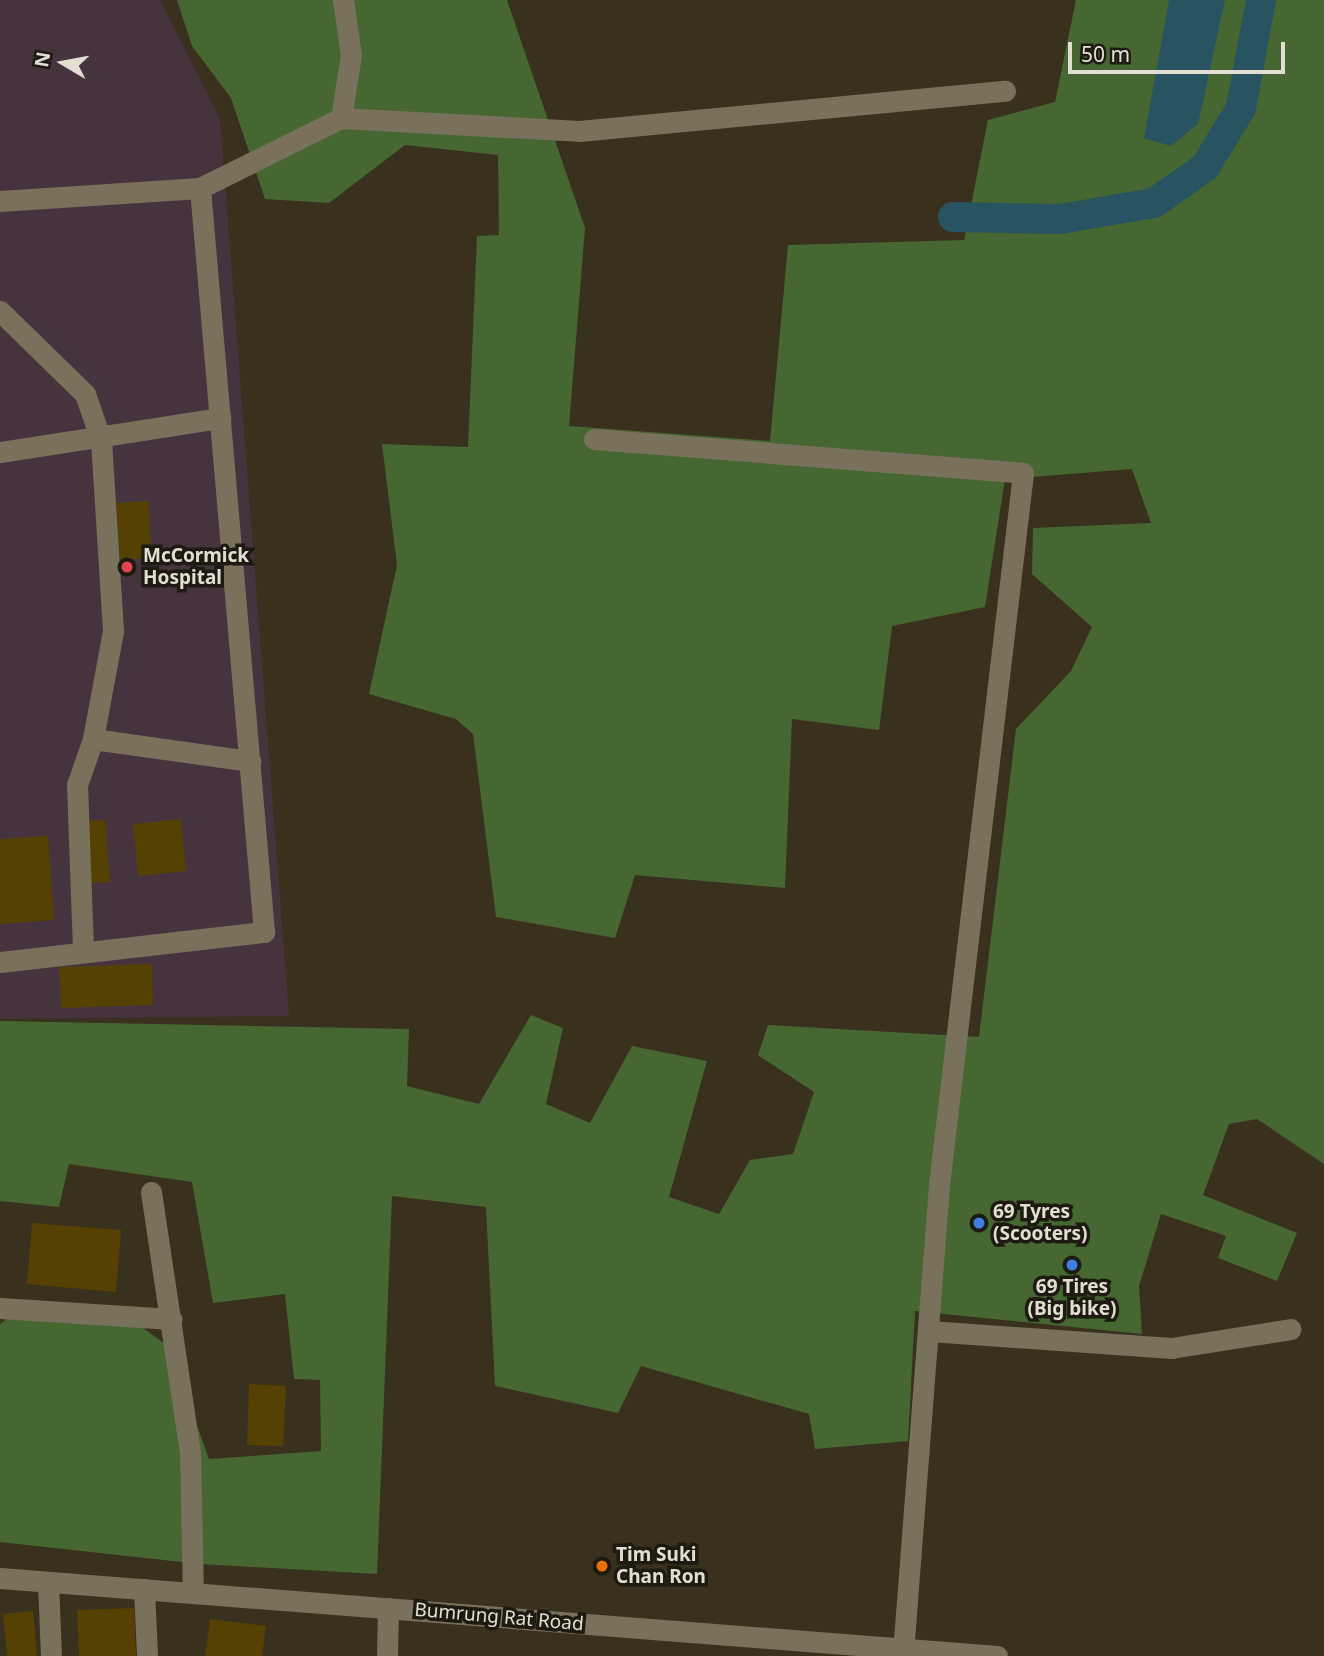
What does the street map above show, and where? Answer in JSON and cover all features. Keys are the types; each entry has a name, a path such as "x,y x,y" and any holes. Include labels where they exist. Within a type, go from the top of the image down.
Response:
{"street":[{"path":"341,118 351,55 343,0"},
{"path":"0,201 200,188 341,118 579,131 1005,91"},
{"path":"0,962 264,932 200,188"},
{"path":"0,311 85,394 101,440 113,631 93,739 76,785 83,952"},
{"path":"0,452 101,440 220,418"},
{"path":"594,439 1023,473 939,1185 903,1648"},
{"path":"93,739 250,761"},
{"path":"151,1192 190,1452 193,1593"},
{"path":"0,1308 172,1319"},
{"path":"929,1331 1171,1348 1291,1329"},
{"name":"Bumrung Rat Road","path":"0,1578 997,1656"},
{"path":"48,1582 51,1656"},
{"path":"144,1589 147,1656"},
{"path":"387,1656 388,1608"}],"shaded area":[{"name":"McCormick Hospital","path":"0,0 160,0 220,118 289,1016 0,1019"}],"green space":[{"path":"177,0 507,0 585,228 569,426 770,441 788,245 964,240 988,120 1055,102 1076,0 1324,0 1324,1164 1257,1119 1229,1124 1203,1195 1297,1233 1277,1281 1218,1258 1226,1236 1161,1214 1139,1286 1142,1334 915,1311 908,1441 815,1449 809,1414 641,1366 618,1413 495,1386 486,1207 392,1196 377,1574 200,1564 0,1542 0,1324 8,1318 139,1325 169,1347 209,1459 321,1451 320,1380 294,1379 285,1294 213,1303 192,1182 69,1164 59,1207 0,1201 0,1021 409,1029 407,1086 479,1104 531,1015 563,1028 546,1104 590,1123 632,1046 707,1061 669,1197 719,1214 750,1160 793,1154 814,1092 758,1055 768,1025 979,1037 1016,729 1071,671 1092,627 1032,574 1033,528 1151,523 1132,469 1005,479 985,607 892,626 879,730 792,719 785,888 635,875 615,938 496,917 473,734 456,719 369,694 397,565 382,444 468,447 477,236 499,235 498,155 405,145 329,203 265,199 231,98 192,46"}],"water":[{"path":"1169,0 1225,0 1198,124 1171,146 1144,138"}],"building":[{"path":"148,501 152,558 120,560 116,503"},
{"path":"181,819 186,871 138,876 133,824"},
{"path":"105,820 110,882 88,883 84,821"},
{"path":"48,836 54,920 0,924 0,839"},
{"path":"152,964 153,1005 61,1008 59,967"},
{"path":"32,1223 121,1230 116,1292 27,1284"},
{"path":"249,1384 286,1386 283,1446 247,1445"},
{"path":"134,1608 136,1656 79,1656 77,1610"},
{"path":"33,1611 37,1656 7,1656 3,1614"},
{"path":"210,1619 266,1626 262,1656 205,1656"}],"waterway":[{"path":"953,217 1060,219 1154,203 1205,167 1241,108 1261,0"}],"place":[{"name":"McCormick Hospital","path":"127,567"},
{"name":"69 Tyres (Scooters)","path":"979,1223"},
{"name":"69 Tires (Big bike)","path":"1072,1265"},
{"name":"Tim Suki Chan Ron","path":"602,1566"}]}
